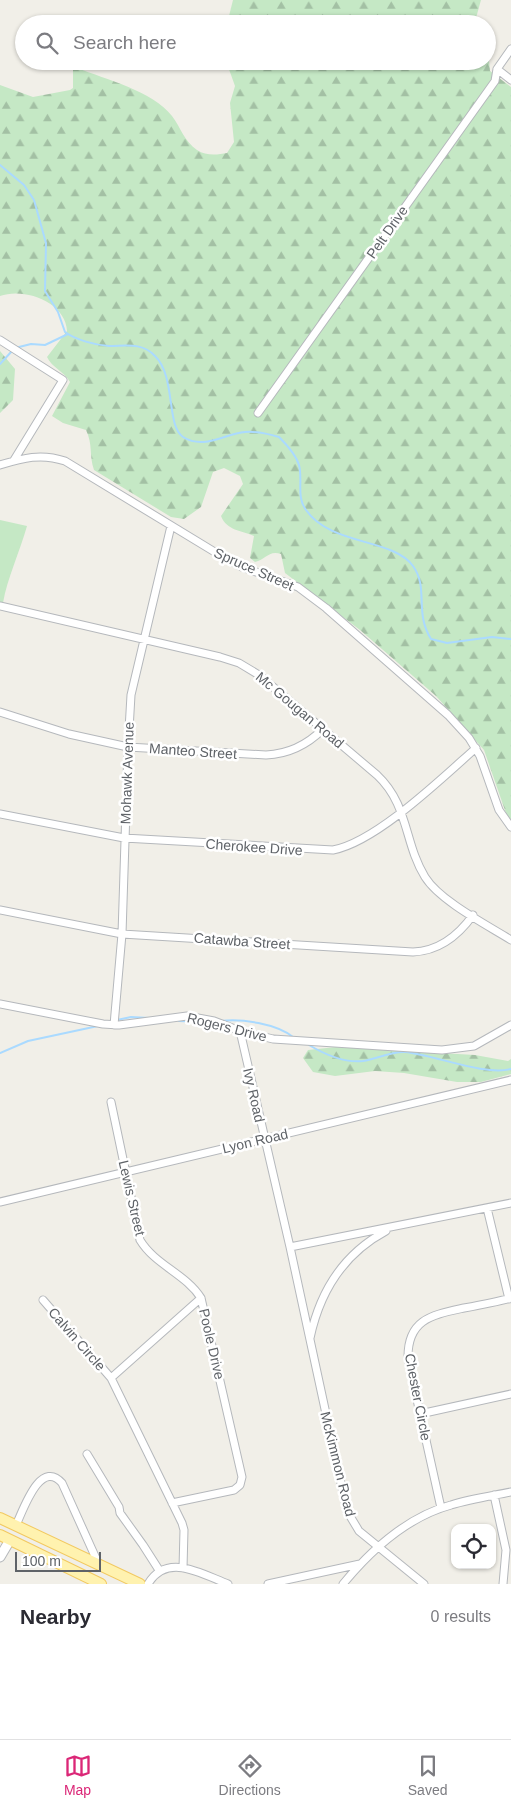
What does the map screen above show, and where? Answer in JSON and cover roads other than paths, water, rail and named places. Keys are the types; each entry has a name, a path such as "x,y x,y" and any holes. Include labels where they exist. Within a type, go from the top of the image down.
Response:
{"main road":[{"path":"0,1518 140,1584"},
{"path":"0,1528 5,1531 16,1525"},
{"path":"5,1538 21,1535 88,1560"},
{"path":"5,1538 101,1584"}],"street":[{"name":"Pelt Drive","path":"258,413 495,81 497,69 511,49"},
{"path":"497,69 511,80"},
{"path":"0,340 63,380 14,460"},
{"name":"Spruce Street","path":"0,465 14,460 38,456 64,461 232,562 288,582 326,608 448,715 476,748 485,767 500,810 511,828"},
{"name":"Mohawk Avenue","path":"114,1025 122,934 124,838 132,695 143,640 171,526"},
{"name":"Mc Gougan Road","path":"0,606 220,657 250,669 382,780 402,811 421,869 429,883 440,894 511,940"},
{"name":"Manteo Street","path":"0,712 79,736 128,746 274,755 297,748 323,730"},
{"name":"Cherokee Drive","path":"0,814 124,838 332,850 359,842 402,811 476,748"},
{"name":"Catawba Street","path":"0,910 122,934 421,952 436,948 450,940 473,915"},
{"name":"Rogers Drive","path":"0,1004 114,1025 187,1016 274,1039 454,1049 481,1043 511,1025"},
{"name":"Ivy Road","path":"240,1031 290,1247"},
{"name":"Lyon Road","path":"0,1202 511,1080"},
{"name":"Lewis Street","path":"111,1102 138,1232 144,1247 192,1287 201,1298"},
{"name":"McKimmon Road","path":"424,1584 360,1531 347,1511 290,1247 511,1203"},
{"path":"487,1208 510,1298"},
{"name":"McKimmon Road","path":"309,1342 319,1304 326,1288 337,1272 362,1245 393,1227"},
{"name":"Poole Drive","path":"111,1378 201,1298 242,1481 237,1488 230,1491 172,1502"},
{"name":"Chester Circle","path":"441,1508 408,1359 409,1344 415,1329 423,1320 433,1314 510,1298"},
{"name":"Calvin Circle","path":"43,1300 111,1378"},
{"path":"111,1378 184,1530 183,1568"},
{"path":"420,1414 511,1394"},
{"path":"87,1454 119,1507 120,1513 144,1545 159,1570"},
{"path":"16,1525 36,1485 41,1479 48,1477 56,1478 62,1483 99,1565"},
{"path":"344,1584 379,1545 412,1523 441,1508 511,1492"},
{"path":"494,1495 506,1550 504,1584"},
{"path":"0,1557 5,1538"},
{"path":"268,1584 360,1564"},
{"path":"148,1584 159,1570 168,1567 183,1568 228,1584"}],"waterway":[{"path":"0,165 24,185 34,200 46,243 45,291 58,312 65,332 80,340 98,345 139,347 155,356 162,365 166,376 174,423 183,437 191,441 206,442 237,433 249,432 279,437 298,461 301,500 306,510 317,522 330,530 391,550 404,557 413,566 418,574 420,583 423,619 431,639 447,643 492,637 511,639"},
{"path":"15,348 31,344 45,345 68,334"},
{"path":"0,364 12,351"},
{"path":"117,1020 131,1017 149,1018"},
{"path":"221,1021 238,1020 268,1025 293,1037"},
{"path":"179,1021 204,1022"},
{"path":"0,1053 28,1041 98,1026"},
{"path":"309,1045 328,1055 349,1061 363,1061 405,1052 487,1070 511,1069"}]}
